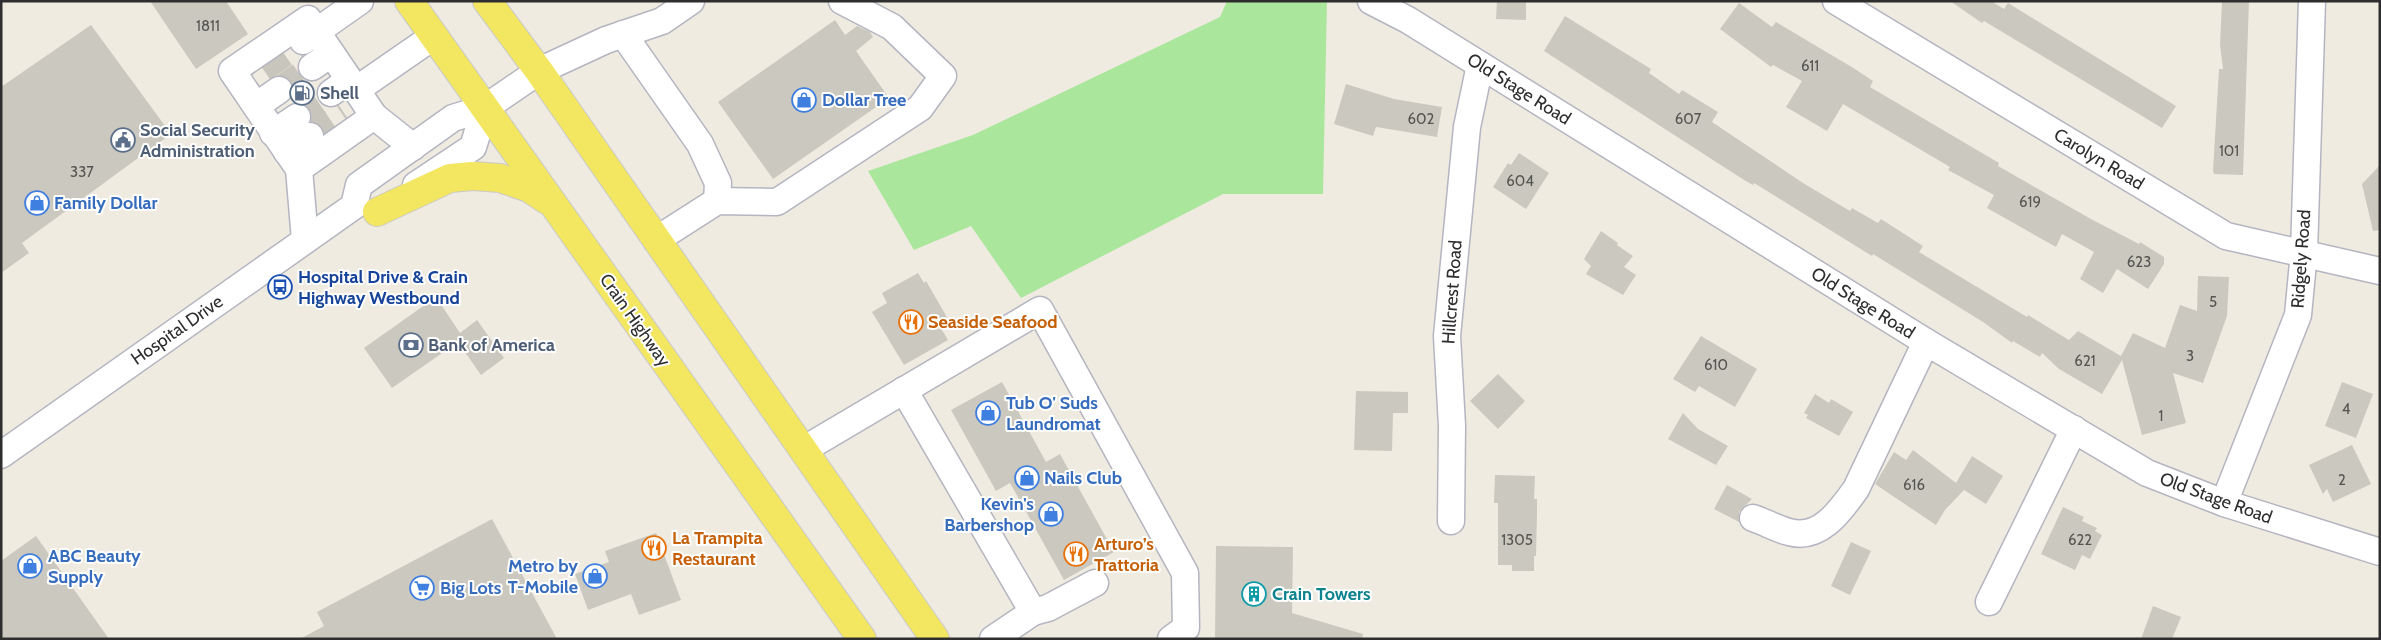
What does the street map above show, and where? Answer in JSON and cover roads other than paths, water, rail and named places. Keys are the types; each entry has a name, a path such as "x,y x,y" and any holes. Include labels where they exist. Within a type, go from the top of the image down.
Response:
{"main road":[{"name":"Crain Highway","path":"409,1 862,639"},
{"path":"487,1 539,71 935,639"},
{"path":"365,209 450,178 473,176 500,178 529,188 554,205"}],"street":[{"path":"306,39 360,1"},
{"path":"365,209 359,185 453,118 485,108 539,71 624,34 662,21 691,1"},
{"path":"656,240 717,201 777,202 920,108 943,76 892,27 842,1"},
{"name":"Old Stage Road","path":"1371,1 1413,10 1480,65 1926,342 2147,473 2224,503 2380,552"},
{"name":"Carolyn Road","path":"1836,1 2226,236 2304,252 2380,271"},
{"name":"Ridgely Road","path":"2224,503 2298,315 2304,252 2312,1"},
{"path":"305,240 287,151 232,71 308,19 306,39 321,60 353,99 413,147"},
{"path":"624,34 700,144 718,183 717,201"},
{"path":"287,151 434,36"},
{"name":"Hillcrest Road","path":"1451,521 1452,426 1447,336 1467,127 1480,65"},
{"path":"241,84 263,69"},
{"path":"256,106 279,90"},
{"name":"Hospital Drive","path":"1,455 305,240 365,209 474,146 485,108"},
{"path":"287,151 303,127"},
{"path":"803,450 1040,310 1185,573 1186,628 1173,638"},
{"path":"1753,518 1791,533 1807,533 1826,525 1841,510 1856,489 1926,342"},
{"path":"904,390 1033,612"},
{"path":"1989,602 2074,429"},
{"path":"993,639 1033,612 1048,608 1095,583"}],"tunnel":[{"path":"263,69 296,46"},
{"path":"279,90 312,67"},
{"path":"297,117 331,93"},
{"path":"310,136 344,113"}],"place":[{"name":"Shell","path":"302,93"},
{"name":"Dollar Tree","path":"804,100"},
{"name":"Social Security Administration","path":"123,140"},
{"name":"Family Dollar","path":"37,203"},
{"name":"Hospital Drive & Crain Highway Westbound","path":"280,287"},
{"name":"Seaside Seafood","path":"911,322"},
{"name":"Bank of America","path":"411,345"},
{"name":"Tub O' Suds Laundromat","path":"988,413"},
{"name":"Nails Club","path":"1027,478"},
{"name":"Kevin's Barbershop","path":"1051,514"},
{"name":"La Trampita Restaurant","path":"654,548"},
{"name":"Arturo’s Trattoria","path":"1076,554"},
{"name":"ABC Beauty Supply","path":"30,566"},
{"name":"Metro by T-Mobile","path":"595,576"},
{"name":"Big Lots","path":"422,588"},
{"name":"Crain Towers","path":"1254,594"}]}
